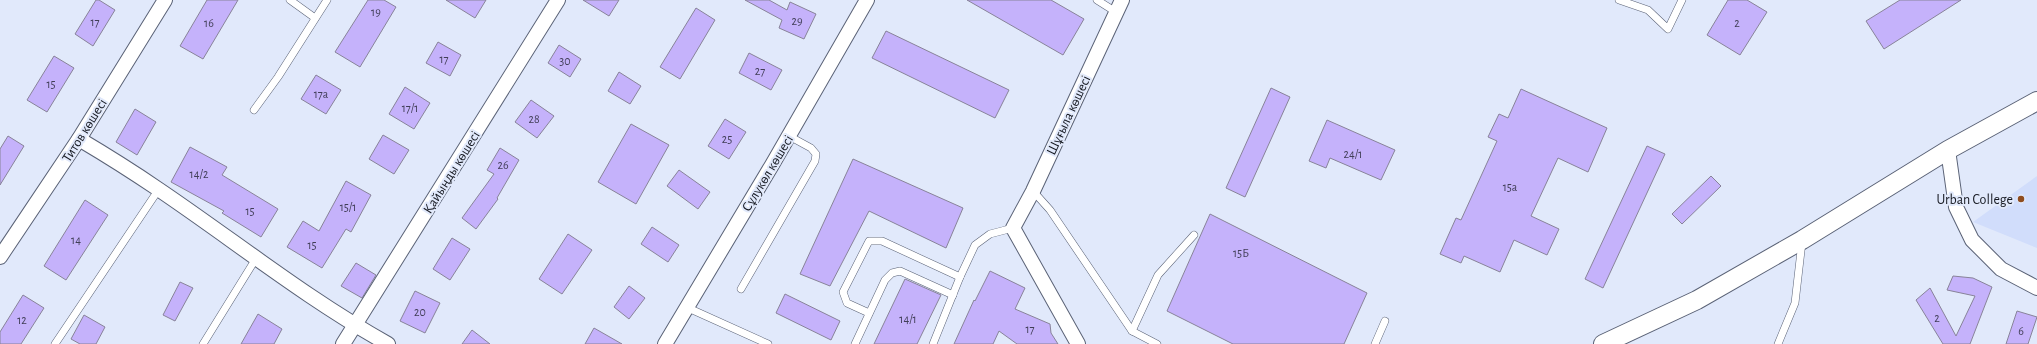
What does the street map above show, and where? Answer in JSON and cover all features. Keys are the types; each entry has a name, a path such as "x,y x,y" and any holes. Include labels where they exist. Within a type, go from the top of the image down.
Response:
{"street":[{"name":"Титов көшесі","path":"0,257 79,138 164,0"},
{"name":"Қайыңды көшесі","path":"342,344 558,0"},
{"name":"Сұлукөл көшесі","path":"665,344 789,136 867,0"},
{"name":"Шұғыла көшесі","path":"1013,228 1033,191 1119,6"},
{"path":"1603,344 1697,300 1802,240 1948,150 2037,101"},
{"path":"79,138 158,189 255,260 354,325 388,344"},
{"path":"1948,150 1956,208 1972,240 2001,269 2037,288"},
{"path":"1013,228 1078,344"}],"lane":[{"path":"290,0 315,18"},
{"path":"254,110 278,77 328,0"},
{"path":"1097,0 1119,6"},
{"path":"1619,0 1648,10 1668,29 1682,0"},
{"path":"741,289 815,162 816,154 811,148 789,136"},
{"path":"55,344 158,189"},
{"path":"1033,191 1050,210 1132,331 1157,344"},
{"path":"933,344 960,277 975,245 990,234 1013,228"},
{"path":"1132,331 1158,275 1194,235"},
{"path":"1778,344 1795,303 1802,240"},
{"path":"869,314 847,303 843,292 869,241 882,241 960,277"},
{"path":"203,344 255,260"},
{"path":"855,344 885,280 892,273 900,272 953,295"},
{"path":"686,307 768,344"},
{"path":"1375,344 1385,321"}],"shaded area":[{"name":"Urban College","path":"2037,176 2037,248 1973,222"}],"building":[{"path":"96,0 99,0 115,10 93,46 75,34"},
{"path":"207,0 238,0 203,59 180,46"},
{"path":"368,0 384,0 396,7 360,67 335,52"},
{"path":"446,0 486,0 475,18"},
{"path":"583,0 619,0 609,16"},
{"path":"745,0 769,0 787,10 790,2 816,14 804,39 779,28 782,20"},
{"path":"967,0 1051,0 1084,19 1063,55"},
{"path":"1728,0 1747,0 1767,12 1740,55 1707,35"},
{"path":"1900,0 1961,0 1884,49 1866,21"},
{"path":"696,8 715,20 680,79 660,67"},
{"path":"886,31 1009,90 995,118 872,58"},
{"path":"438,42 461,55 450,76 426,63"},
{"path":"559,45 581,59 570,77 548,63"},
{"path":"749,53 782,70 771,90 739,73"},
{"path":"54,56 74,68 47,112 27,100"},
{"path":"619,72 641,86 630,104 608,91"},
{"path":"316,75 341,90 326,114 301,99"},
{"path":"405,87 430,103 414,129 389,114"},
{"path":"1271,88 1290,97 1245,197 1226,188"},
{"path":"1521,89 1607,128 1588,172 1558,158 1531,216 1559,229 1547,255 1514,240 1500,272 1464,256 1461,263 1440,254 1456,218 1461,220 1497,141 1488,137 1499,114 1508,118"},
{"path":"531,100 554,116 537,138 515,122"},
{"path":"135,109 156,122 137,155 116,142"},
{"path":"725,119 746,132 729,159 708,146"},
{"path":"1327,120 1395,150 1381,180 1330,158 1326,168 1309,161"},
{"path":"631,124 669,145 636,204 598,182"},
{"path":"383,135 409,150 394,174 369,159"},
{"path":"8,136 24,146 0,185 0,149"},
{"path":"1647,146 1665,154 1603,288 1585,279"},
{"path":"190,147 227,167 222,175 278,209 261,237 222,213 224,211 171,182"},
{"path":"500,148 519,160 497,198 498,199 476,229 462,218 494,174 487,170"},
{"path":"853,159 963,208 946,248 869,211 830,286 800,274"},
{"path":"679,170 710,192 698,209 667,186"},
{"path":"1711,176 1721,186 1682,224 1672,214"},
{"path":"346,181 371,195 351,232 346,229 322,268 287,247 303,221 319,231"},
{"path":"85,200 108,215 66,280 44,266"},
{"path":"1210,214 1367,293 1344,344 1233,344 1167,311"},
{"path":"652,227 679,245 668,262 641,244"},
{"path":"568,234 592,250 562,294 539,279"},
{"path":"452,238 470,249 450,280 433,269"},
{"path":"356,263 376,275 362,298 341,286"},
{"path":"990,271 1025,288 1015,309 1050,324 1051,333 1058,344 1017,344 999,331 993,344 954,344 974,300 975,301"},
{"path":"1953,276 1973,278 1992,287 1970,344 1943,344 1916,300 1930,288 1956,336 1975,296 1947,290"},
{"path":"905,279 941,295 917,344 874,344"},
{"path":"180,282 193,288 175,321 163,315"},
{"path":"629,286 645,298 629,319 614,307"},
{"path":"415,291 440,303 425,333 400,321"},
{"path":"785,294 840,321 831,340 776,313"},
{"path":"23,295 44,308 21,344 0,344 0,332"},
{"path":"2017,311 2037,317 2028,344 2006,344"},
{"path":"258,314 282,329 274,344 241,344"},
{"path":"84,315 105,327 96,344 80,344 71,339"},
{"path":"594,328 622,344 585,344"},
{"path":"472,330 490,344 462,344"}],"place":[{"name":"Urban College","path":"2021,199"}]}
